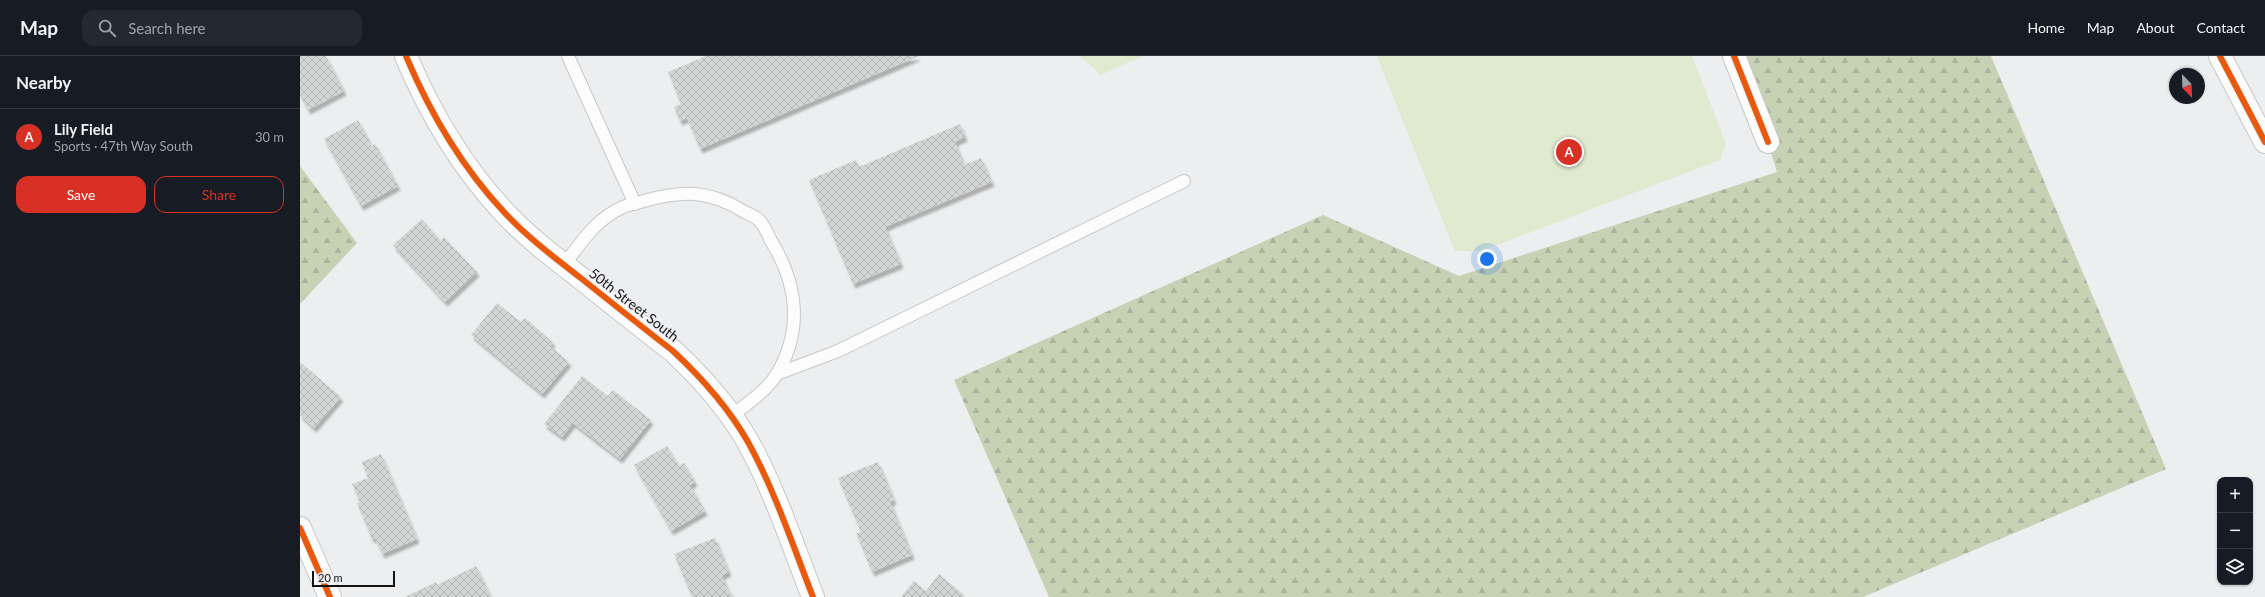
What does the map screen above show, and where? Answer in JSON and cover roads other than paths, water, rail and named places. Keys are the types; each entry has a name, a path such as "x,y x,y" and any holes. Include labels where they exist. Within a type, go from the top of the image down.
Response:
{"street":[{"name":"50th Street South","path":"406,56 434,116 478,183 516,224 564,265 672,351 699,376 731,416 762,470 814,597"},
{"path":"1734,56 1768,142"},
{"path":"2220,56 2265,142"},
{"path":"300,528 330,597"}],"lane":[{"path":"568,56 635,204"},
{"path":"777,374 844,348 1184,181"},
{"path":"564,265 589,232 621,208 679,193 702,193 729,202 759,220 787,268 795,313 793,338 777,374 753,399 731,416"}],"place":[{"name":"Lily Field","path":"1569,152"}]}
